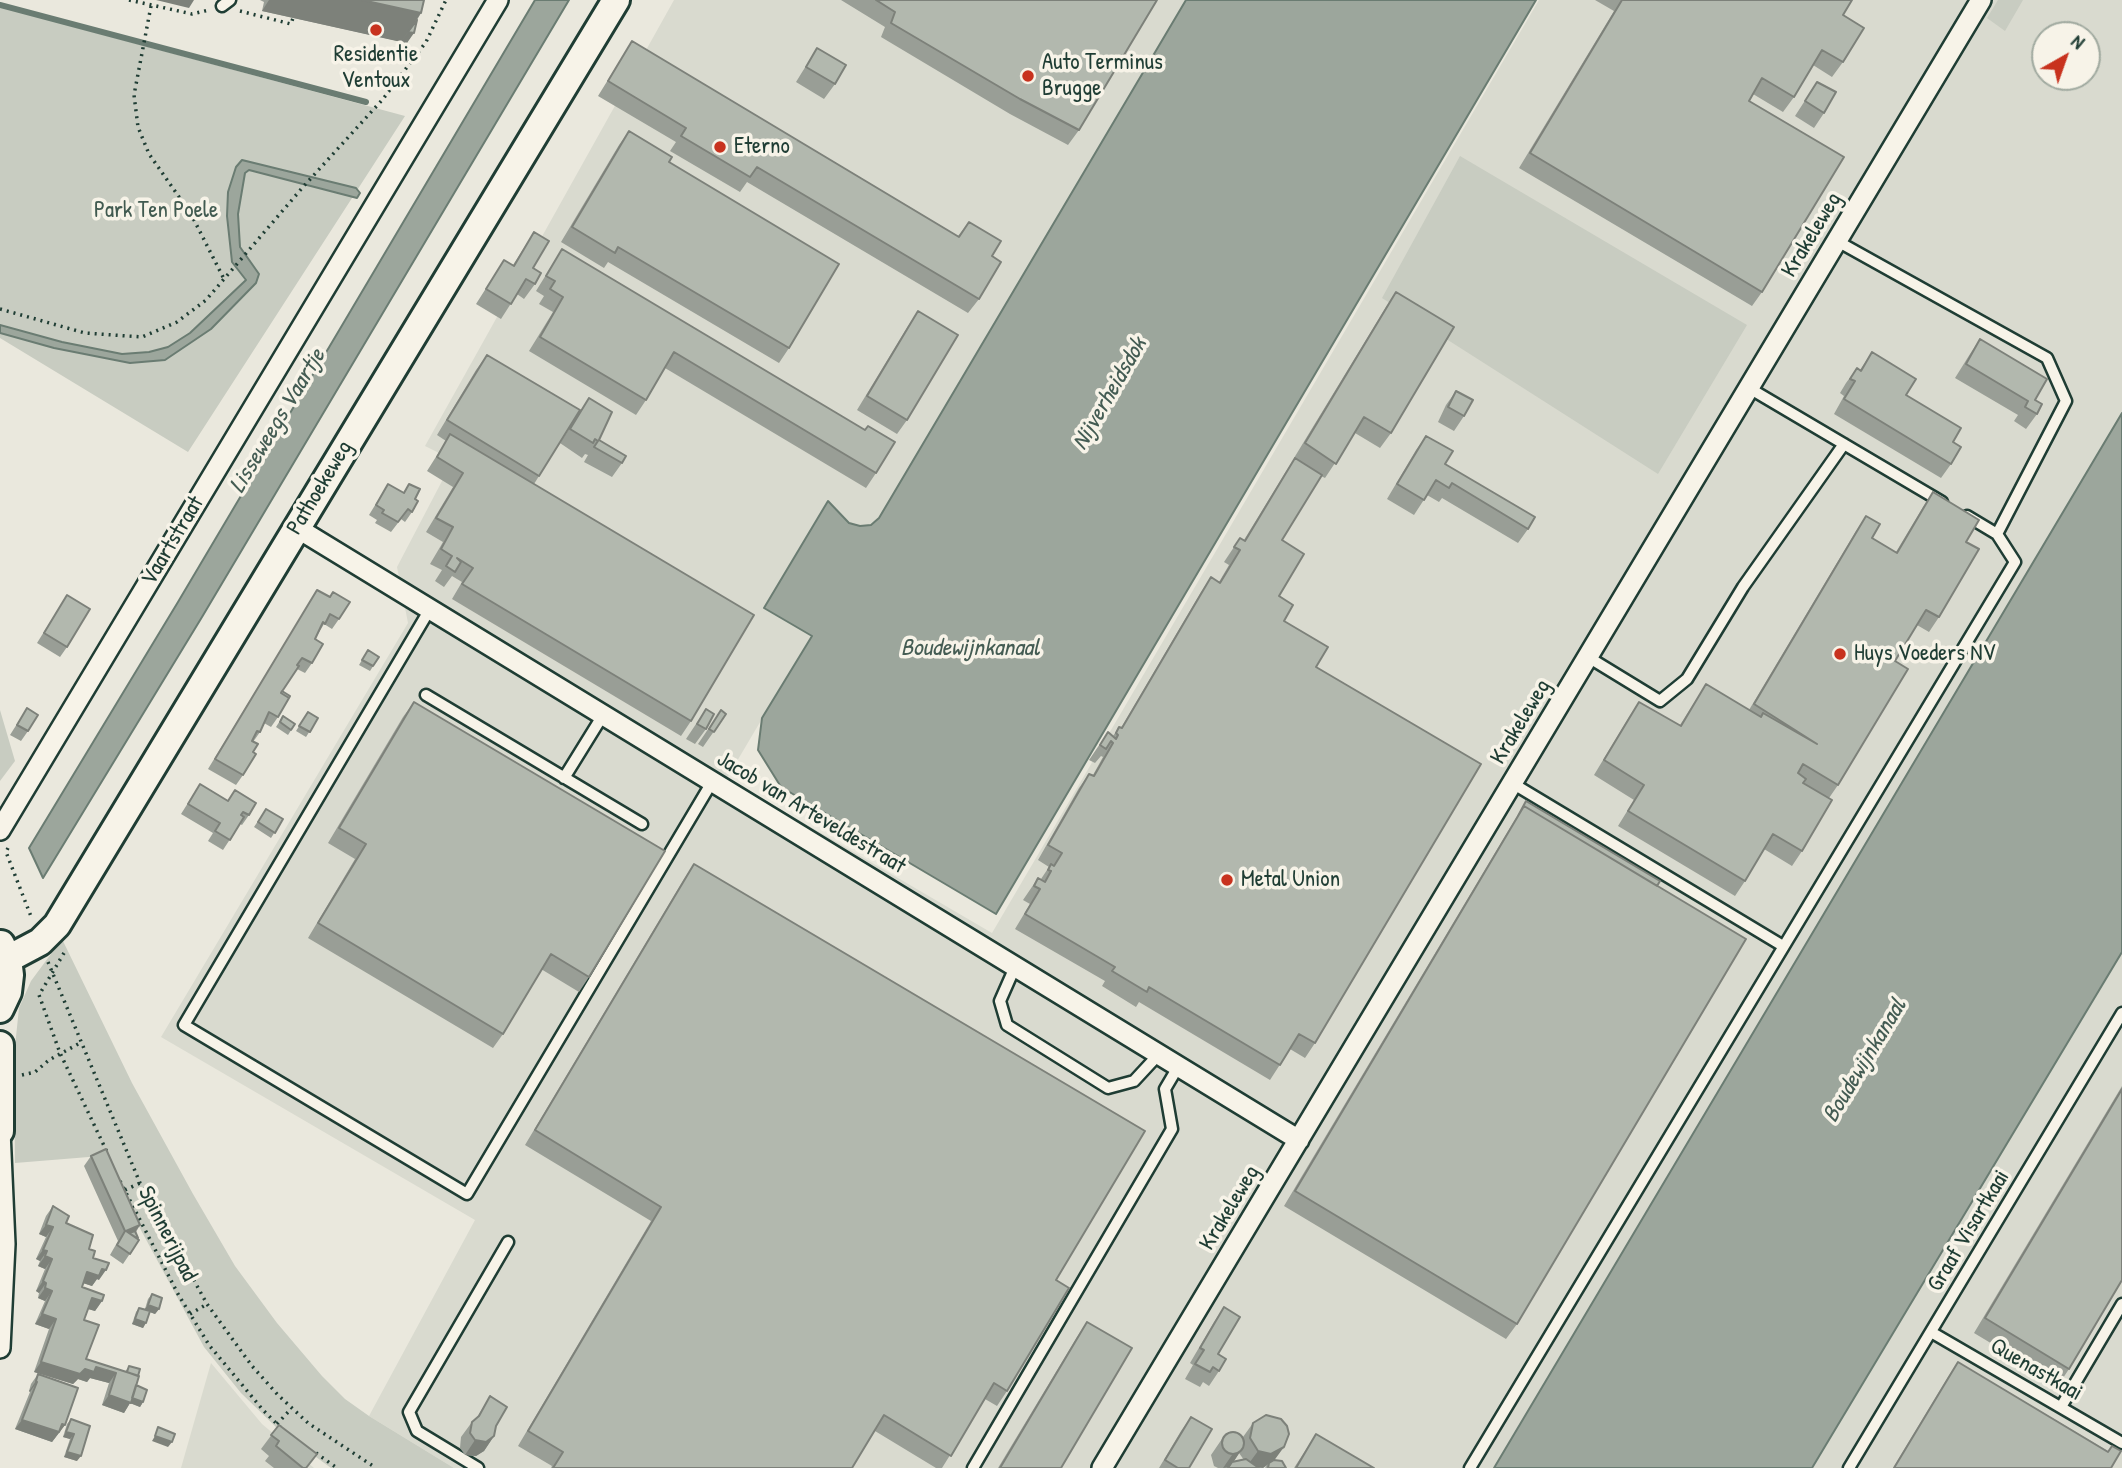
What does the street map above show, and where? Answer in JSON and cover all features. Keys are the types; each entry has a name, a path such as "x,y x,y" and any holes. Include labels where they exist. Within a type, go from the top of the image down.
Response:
{"main road":[{"name":"Pathoekeweg","path":"4,951 40,942 57,925 615,0"},
{"path":"0,1009 8,992 10,975 4,951"},
{"path":"0,1045 0,1131"}],"street":[{"name":"Vaartstraat","path":"0,830 498,0"},
{"name":"Krakeleweg","path":"1102,1468 1981,0"},
{"name":"Jacob van Arteveldestraat","path":"297,527 1299,1140"},
{"path":"0,1131 5,1244 0,1348"}],"lane":[{"path":"1837,241 2047,358 2066,401 1997,534"},
{"path":"1749,388 1950,506"},
{"path":"1588,657 1660,701 1687,679 1743,587 1844,444"},
{"path":"1470,1468 2015,562 1997,534 1962,513"},
{"path":"430,609 184,1026 467,1194 712,782"},
{"path":"426,695 642,824"},
{"path":"564,778 603,715"},
{"path":"1512,783 1783,946"},
{"path":"1015,967 1000,1001 1007,1025 1108,1088 1134,1081 1159,1055"},
{"name":"Graaf Visartkaai","path":"1849,1468 2122,1013"},
{"path":"974,1468 1172,1129 1165,1088 1178,1067"},
{"path":"478,1468 417,1431 409,1412 508,1242"},
{"path":"2061,1407 2122,1304"},
{"name":"Quenastkaai","path":"1931,1332 2122,1443"}],"path":[{"path":"129,0 192,14"},
{"path":"0,309 85,333 142,337 177,322 206,300 383,99 426,42 446,0"},
{"path":"226,3 291,24 293,18"},
{"path":"151,6 134,95 138,127 149,154 191,214 224,278"},
{"path":"6,852 80,1043 140,1183 207,1304 252,1366 291,1409 376,1468"},
{"path":"52,973 39,995 60,1053 107,1153"},
{"path":"1,1075 36,1072 60,1053 80,1043"},
{"name":"Spinnerijpad","path":"119,1178 209,1345 286,1432"},
{"path":"125,1191 140,1183"},
{"path":"190,1314 207,1304"},
{"path":"277,1424 291,1409"},
{"path":"306,1447 337,1468"}],"shaded area":[{"path":"674,0 1187,0 727,778 992,933 1539,0 2122,0 2122,413 1494,1468 454,1468 369,1416 475,1220 161,1037 408,623 397,567 453,460 425,446"},
{"path":"2122,952 2122,1468 1812,1468"},
{"path":"211,1363 262,1424 314,1468 181,1468"}],"green space":[{"path":"1998,0 2023,0 2005,31 1987,18"},
{"name":"Park Ten Poele","path":"0,7 405,116 188,452 0,338"},
{"path":"1460,156 1747,325 1658,474 1382,298"},
{"path":"0,710 15,761 0,781"},
{"path":"62,939 132,1083 193,1194 235,1266 277,1323 345,1399 454,1468 331,1468 278,1429 241,1393 204,1347 101,1156 15,1163 14,1056 19,1008 31,981"}],"water":[{"path":"535,0 569,0 202,617 43,878 29,848"},
{"name":"Boudewijnkanaal","path":"1186,0 1536,0 996,914 781,787 758,750 762,718 812,636 764,608 828,501 849,523 871,525 879,518"},
{"path":"242,160 356,188 360,193 357,198 249,170 245,173 238,214 240,247 259,274 256,283 211,329 165,360 130,363 54,348 0,333 0,325 62,342 122,354 168,347 190,333 246,280 232,262 227,216 228,192 236,167"},
{"name":"Boudewijnkanaal","path":"2122,413 2122,952 1812,1468 1494,1468"}],"building":[{"path":"362,0 424,0 421,13"},
{"name":"Auto Terminus Brugge","path":"876,0 1157,0 1079,130 1020,99 891,23 895,12"},
{"path":"1622,0 1852,0 1843,15 1864,28 1843,62 1822,50 1794,97 1762,78 1749,101 1844,157 1762,292 1530,153"},
{"path":"417,20 414,33 408,32"},
{"path":"632,41 959,237 969,222 1001,241 992,256 1001,262 979,299 757,167 750,177 681,136 686,128 608,81"},
{"path":"817,48 846,65 835,84 806,67"},
{"path":"1817,82 1836,92 1824,113 1805,101"},
{"path":"629,131 672,157 669,162 839,264 789,348 618,247 615,253 572,227"},
{"path":"534,232 549,241 533,268 541,273 535,284 526,279 511,304 486,289 504,260 514,266"},
{"path":"562,249 865,430 868,426 895,442 876,473 674,352 646,400 540,337 563,297 550,289 555,281 546,276"},
{"path":"1396,292 1454,327 1391,433 1364,417 1336,464 1305,443"},
{"path":"918,311 958,335 907,420 867,396"},
{"path":"1980,339 2047,379 2035,400 2042,404 2037,414 2025,407 2028,401 1966,364"},
{"path":"1872,352 1916,379 1906,395 1961,428 1953,442 1961,447 1951,464 1844,399 1855,381 1850,379 1857,368 1861,371"},
{"path":"487,355 580,410 539,476 447,420"},
{"path":"1456,391 1473,400 1464,416 1448,407"},
{"path":"589,398 612,412 599,440 626,456 622,463 594,447 598,441 595,439 593,443 570,429"},
{"path":"450,434 754,615 691,721 462,584 473,568 457,558 461,562 455,572 446,566 452,556 441,549 453,527 436,518 463,473 437,457"},
{"path":"1426,436 1453,451 1445,464 1535,517 1528,529 1452,483 1449,488 1436,480 1424,500 1397,484"},
{"name":"Metal Union","path":"1295,458 1322,475 1282,540 1304,554 1279,596 1293,605 1284,621 1328,647 1316,667 1481,764 1315,1043 1299,1034 1280,1065 1149,987 1147,992 1112,971 1115,967 1025,914 1040,889 1034,886 1038,878 1045,882 1051,871 1048,870 1051,864 1054,866 1062,853 1048,845 1089,774 1094,776 1113,743 1111,741 1106,749 1100,745 1108,732 1116,739 1119,727 1122,728 1211,577 1220,583 1240,550 1234,547 1240,538 1245,541"},
{"path":"388,484 404,493 409,484 420,489 412,512 408,509 398,522 382,513 384,510 376,505"},
{"path":"1933,492 1979,520 1966,542 1979,549 1939,617 1926,610 1895,661 1908,669 1838,785 1803,764 1798,773 1806,779 1803,783 1832,800 1802,851 1773,834 1745,881 1628,811 1644,785 1604,760 1639,702 1681,726 1706,684 1761,717 1763,713 1817,744 1754,704 1866,516 1880,524 1872,538 1897,553"},
{"path":"317,590 330,597 333,592 350,602 339,619 330,614 325,624 323,622 315,639 323,644 312,663 302,658 297,665 299,666 281,693 289,698 278,717 269,712 260,732 257,731 252,741 258,744 253,752 256,754 243,775 215,759"},
{"path":"67,595 90,609 67,647 44,633"},
{"path":"368,650 379,657 373,666 362,660"},
{"path":"414,702 665,851 589,977 551,954 503,1034 318,923 366,844 339,828"},
{"path":"27,708 38,715 28,731 17,725"},
{"path":"706,709 714,714 706,729 697,724"},
{"path":"721,710 726,714 714,732 709,729"},
{"path":"308,712 318,718 310,732 299,726"},
{"path":"283,716 295,724 291,730 280,722"},
{"path":"200,784 228,801 235,790 256,803 249,815 243,812 241,815 244,817 230,840 215,831 220,823 188,804"},
{"path":"1526,801 1660,881 1657,886 1524,806 1518,816"},
{"path":"1524,806 1746,939 1517,1324 1295,1191"},
{"path":"266,809 283,819 275,833 258,822"},
{"path":"694,864 1145,1131 1056,1280 1069,1288 1007,1391 994,1383 951,1456 884,1415 852,1468 553,1468 563,1452 528,1431 661,1207 535,1130"},
{"path":"2122,1089 2122,1280 2069,1369 1985,1318"},
{"path":"106,1149 140,1225 126,1231 139,1240 130,1254 117,1245 125,1231 91,1156"},
{"path":"53,1206 69,1216 66,1223 93,1235 89,1249 95,1251 93,1258 109,1263 99,1276 87,1272 82,1287 104,1295 102,1301 92,1298 84,1320 99,1325 86,1359 139,1376 131,1403 109,1395 116,1373 96,1367 94,1372 85,1369 80,1374 41,1362 56,1319 42,1314 52,1291 45,1288 46,1283 43,1281 52,1259 45,1256 47,1251 43,1250 53,1227 46,1225"},
{"path":"152,1294 162,1298 159,1309 148,1305"},
{"path":"1224,1307 1240,1317 1218,1354 1226,1359 1219,1371 1213,1367 1210,1372 1195,1364 1204,1350 1200,1348"},
{"path":"139,1308 150,1311 146,1323 135,1319"},
{"path":"1087,1322 1132,1348 1061,1468 1000,1468"},
{"path":"1958,1362 2108,1452 2112,1446 2121,1451 2111,1468 1894,1468"},
{"path":"129,1366 140,1369 138,1376 127,1372"},
{"path":"38,1374 78,1388 65,1425 62,1424 59,1432 22,1420"},
{"path":"136,1385 147,1390 143,1402 132,1398"},
{"path":"490,1396 507,1407 496,1426 494,1436 486,1442 475,1440 470,1433 472,1422 479,1416"},
{"path":"1266,1415 1281,1419 1289,1434 1284,1447 1271,1454 1258,1451 1250,1438 1253,1423"},
{"path":"1191,1417 1212,1429 1189,1468 1178,1468 1165,1460"},
{"path":"71,1419 90,1426 81,1456 67,1452 74,1434 66,1432"},
{"path":"279,1425 317,1454 306,1468 276,1446 279,1441 271,1435"},
{"path":"158,1427 175,1434 172,1442 155,1436"},
{"path":"1233,1432 1241,1435 1244,1443 1241,1451 1233,1454 1225,1451 1222,1443 1225,1435"},
{"path":"1316,1434 1374,1468 1296,1468"},
{"path":"1246,1459 1259,1468 1228,1468 1232,1462"},
{"path":"1274,1460 1282,1461 1286,1468 1268,1468 1269,1463"}],"waterway":[{"path":"0,5 366,102"}],"place":[{"name":"Residentie Ventoux","path":"376,30"},
{"name":"Auto Terminus Brugge","path":"1028,76"},
{"name":"Eterno","path":"720,147"},
{"name":"Huys Voeders NV","path":"1840,654"},
{"name":"Metal Union","path":"1227,880"}],"water label":[{"name":"Nijverheidsdok","path":"1110,394"},
{"name":"Lisseweegs Vaartje","path":"278,421"}]}
